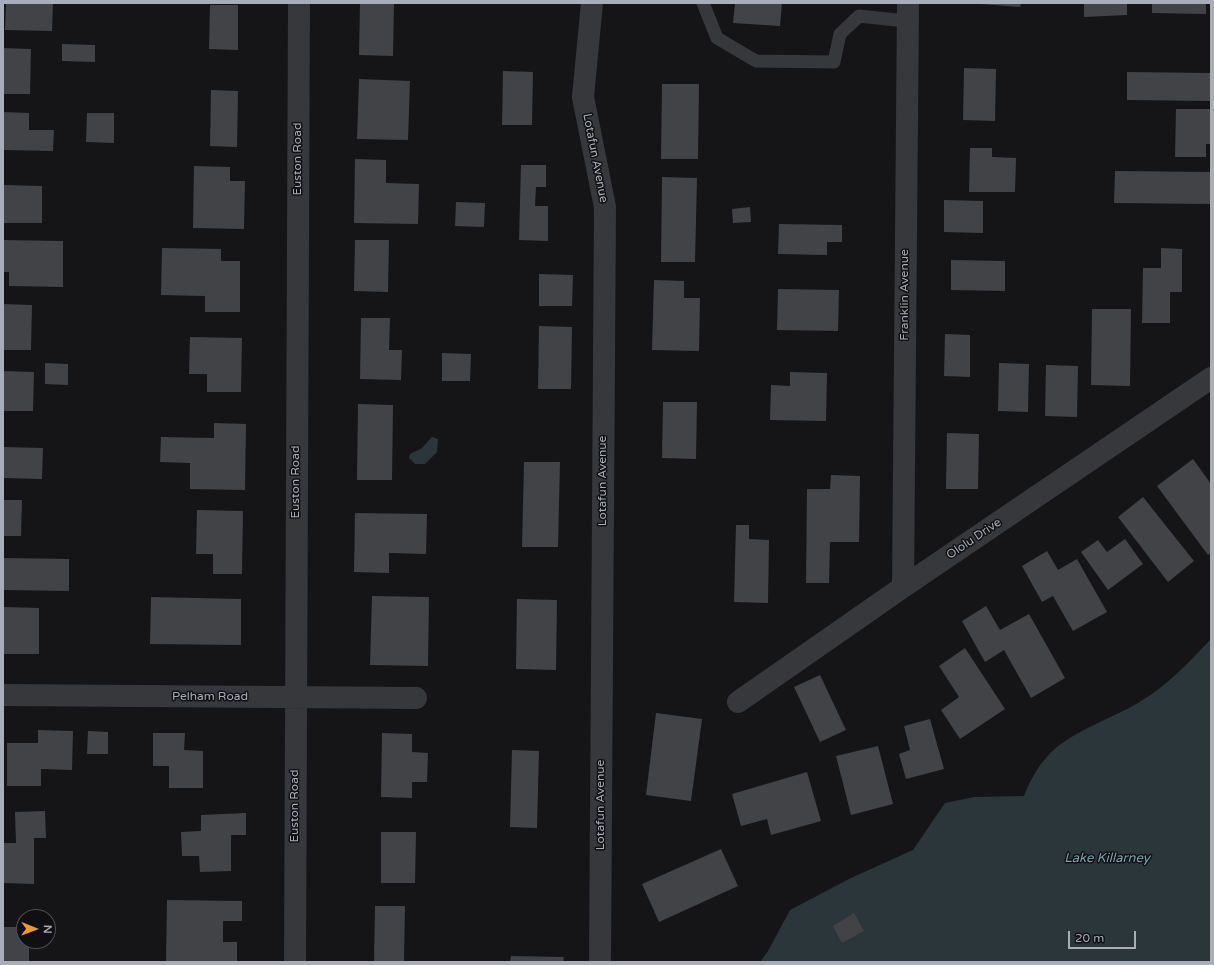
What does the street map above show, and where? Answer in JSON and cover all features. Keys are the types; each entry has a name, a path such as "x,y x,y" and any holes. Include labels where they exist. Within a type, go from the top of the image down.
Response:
{"street":[{"name":"Euston Road","path":"296,962 295,698 299,3"},
{"name":"Lotafun Avenue","path":"592,3 583,96 605,207 600,962"},
{"name":"Franklin Avenue","path":"903,587 907,12"},
{"name":"Ololu Drive","path":"738,702 903,587 1211,378"},
{"name":"Pelham Road","path":"3,695 416,698"}],"lane":[{"path":"703,3 717,38 756,61 834,62 840,34 859,16 907,12"}],"water":[{"path":"432,437 438,439 437,452 425,464 415,464 409,458 410,454 422,448"},
{"name":"Lake Killarney","path":"1211,639 1211,962 760,962 768,951 790,910 851,878 913,850 945,803 974,797 1024,796 1036,771 1055,749 1077,734 1128,709 1148,697 1177,674"}],"building":[{"path":"6,3 53,3 52,31 5,30"},
{"path":"735,3 782,3 780,26 733,23"},
{"path":"967,3 1021,3 1020,7"},
{"path":"1084,3 1127,3 1127,15 1084,17"},
{"path":"1152,3 1206,3 1206,14 1152,13"},
{"path":"360,4 394,4 393,56 359,55"},
{"path":"210,5 238,5 238,50 209,49"},
{"path":"62,44 95,45 95,62 62,61"},
{"path":"3,48 31,49 30,94 3,94"},
{"path":"964,68 996,69 995,121 963,120"},
{"path":"503,71 533,72 532,125 502,125"},
{"path":"1127,72 1210,73 1210,101 1127,100"},
{"path":"359,79 410,81 408,140 357,139"},
{"path":"662,84 699,84 698,159 661,159"},
{"path":"211,90 238,91 237,147 210,146"},
{"path":"1176,109 1211,109 1211,144 1206,144 1206,157 1175,157"},
{"path":"3,112 29,113 29,130 54,130 53,151 3,150"},
{"path":"87,113 114,113 114,143 86,142"},
{"path":"970,148 992,148 992,157 1016,158 1015,192 969,192"},
{"path":"355,159 386,160 386,183 419,184 418,224 354,223"},
{"path":"521,165 546,165 546,187 536,187 535,206 548,206 548,241 519,240"},
{"path":"194,166 230,167 230,181 245,181 244,229 193,228"},
{"path":"1115,171 1211,172 1211,204 1114,203"},
{"path":"662,177 697,178 695,262 661,262"},
{"path":"3,185 42,186 42,223 3,223"},
{"path":"944,200 983,201 983,233 944,232"},
{"path":"456,202 485,203 484,227 455,226"},
{"path":"750,207 751,222 733,223 732,209"},
{"path":"779,224 842,225 842,242 827,242 827,255 778,254"},
{"path":"3,240 63,241 63,287 9,286 9,272 3,272"},
{"path":"355,240 389,240 388,292 354,291"},
{"path":"162,248 221,249 221,261 240,261 240,312 205,312 205,296 161,295"},
{"path":"1161,248 1182,249 1182,292 1170,292 1170,323 1142,323 1143,268 1161,268"},
{"path":"951,260 1005,261 1005,291 951,290"},
{"path":"539,274 573,275 572,306 539,306"},
{"path":"654,280 684,281 684,298 700,298 699,351 652,350"},
{"path":"778,289 839,290 838,331 777,330"},
{"path":"3,304 32,305 31,350 3,350"},
{"path":"1092,309 1131,309 1130,386 1091,385"},
{"path":"361,318 390,318 389,350 402,350 401,380 360,379"},
{"path":"539,326 572,327 571,389 538,389"},
{"path":"945,334 970,335 970,377 944,376"},
{"path":"190,337 242,338 241,392 207,392 207,374 189,374"},
{"path":"442,353 471,354 470,381 442,381"},
{"path":"45,363 68,364 68,385 45,384"},
{"path":"999,363 1029,364 1028,412 998,411"},
{"path":"1046,365 1078,366 1077,417 1045,416"},
{"path":"3,371 34,372 33,411 3,411"},
{"path":"790,372 827,373 826,421 770,420 771,385 790,386"},
{"path":"663,402 697,402 696,459 662,458"},
{"path":"358,404 393,405 392,480 357,480"},
{"path":"214,423 246,424 245,490 190,489 190,463 160,462 161,437 214,438"},
{"path":"947,433 979,434 978,489 946,489"},
{"path":"3,447 43,448 42,479 3,478"},
{"path":"1193,459 1211,484 1211,553 1208,555 1157,486"},
{"path":"524,462 560,462 558,547 522,547"},
{"path":"831,475 860,476 859,542 830,542 829,583 806,583 807,489 830,489"},
{"path":"1143,497 1194,561 1168,582 1118,517"},
{"path":"3,500 22,500 21,536 3,536"},
{"path":"197,510 243,511 242,574 213,574 213,554 196,554"},
{"path":"355,513 427,514 426,554 389,553 389,573 354,572"},
{"path":"736,525 749,525 749,539 769,540 768,603 734,602"},
{"path":"1125,539 1143,564 1108,590 1081,552 1098,540 1107,552"},
{"path":"1047,551 1058,570 1077,559 1107,612 1073,631 1053,596 1042,602 1022,566"},
{"path":"3,558 69,559 69,591 3,590"},
{"path":"372,596 429,597 428,666 370,665"},
{"path":"151,597 241,599 241,645 150,644"},
{"path":"517,599 557,600 556,670 516,669"},
{"path":"986,606 1000,630 1029,614 1065,678 1031,698 1004,650 985,662 962,621"},
{"path":"3,607 39,608 39,654 3,654"},
{"path":"965,648 1005,709 960,739 941,710 959,697 939,666"},
{"path":"820,675 846,730 820,742 794,687"},
{"path":"656,713 702,719 691,801 646,795"},
{"path":"930,719 944,769 906,779 899,754 910,750 904,726"},
{"path":"38,730 73,731 72,770 41,769 41,786 7,786 7,743 38,743"},
{"path":"88,731 108,732 108,754 87,754"},
{"path":"153,733 185,733 184,750 203,751 203,788 169,788 169,766 153,766"},
{"path":"382,733 412,734 412,752 428,753 427,782 412,782 412,798 381,797"},
{"path":"878,746 893,804 851,815 836,756"},
{"path":"512,750 539,751 537,828 510,827"},
{"path":"807,772 821,821 771,835 767,819 741,826 732,794"},
{"path":"45,811 46,838 34,838 34,884 3,883 3,843 16,843 15,812"},
{"path":"246,813 246,835 231,835 231,871 200,872 199,856 182,856 181,832 201,831 201,815"},
{"path":"381,832 416,832 415,883 381,883"},
{"path":"721,849 738,886 659,922 642,884"},
{"path":"167,900 242,901 242,921 223,921 223,942 237,942 237,962 166,962"},
{"path":"375,906 405,906 404,962 374,962"},
{"path":"854,913 864,931 842,943 833,926"},
{"path":"3,927 16,927 16,949 29,949 29,962 3,962"},
{"path":"511,956 564,957 563,962 510,962"}]}
